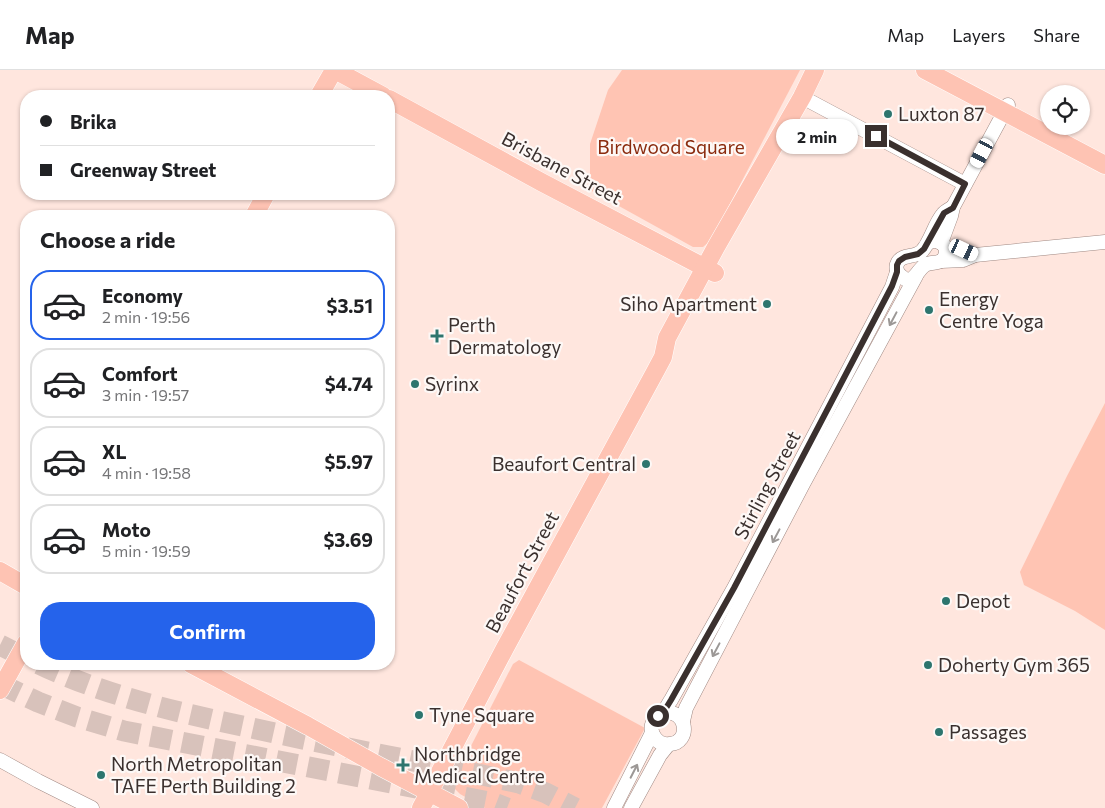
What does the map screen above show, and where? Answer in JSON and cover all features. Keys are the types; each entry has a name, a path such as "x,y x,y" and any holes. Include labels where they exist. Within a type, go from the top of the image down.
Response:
{"main road":[{"path":"322,90 334,70 372,90"},
{"name":"Beaufort Street","path":"805,98 816,70"},
{"name":"Beaufort Street","path":"429,802 505,648 662,357 667,338 710,270 805,98 824,70"},
{"path":"925,70 1006,108 1028,116 1052,132 1105,160"},
{"path":"940,70 1105,166"},
{"name":"Brisbane Street","path":"395,102 551,188 710,270"},
{"path":"0,561 20,572"},
{"path":"0,571 20,583"},
{"path":"0,690 20,654"},
{"path":"185,670 429,802 459,808"},
{"path":"201,670 308,726 380,767 429,802"}],"street":[{"path":"805,98 965,184"},
{"path":"943,251 953,208 1006,108"},
{"path":"927,244 944,213 953,208"},
{"path":"927,244 933,241 943,251"},
{"path":"897,272 902,278 913,278 925,265 943,251 964,250 975,255 1105,242"},
{"name":"Stirling Street","path":"663,713 734,588 892,286 897,272 897,265 901,259 918,254 927,244"},
{"name":"Stirling Street","path":"683,721 686,708 754,577 916,276"},
{"path":"614,808 652,733 654,720 663,713 672,712 683,721 684,730 681,738 673,744 668,745 658,742 652,733"},
{"path":"631,808 660,755 668,745"},
{"path":"0,760 92,808"}],"green space":[{"name":"Birdwood Square","path":"622,70 800,70 711,240 703,247 693,247 590,190 590,144 608,90"},
{"path":"1105,403 1105,630 1075,611 1024,585 1020,572"},
{"path":"519,660 645,728 602,808 485,808 460,794 451,785 513,664"}],"tunnel":[{"path":"0,645 20,655"},
{"path":"53,670 90,685 170,710 519,783 546,793 575,808"},
{"path":"0,684 38,702 77,717 124,731 494,803 507,808"}],"place":[{"name":"Luxton 87","path":"888,114"},
{"name":"Siho Apartment","path":"767,304"},
{"name":"Energy Centre Yoga","path":"929,310"},
{"name":"Perth Dermatology","path":"437,336"},
{"name":"Syrinx","path":"415,384"},
{"name":"Beaufort Central","path":"646,464"},
{"name":"Depot","path":"946,601"},
{"name":"Doherty Gym 365","path":"928,665"},
{"name":"Tyne Square","path":"419,715"},
{"name":"Passages","path":"939,732"},
{"name":"Northbridge Medical Centre","path":"403,765"},
{"name":"North Metropolitan TAFE Perth Building 2","path":"101,775"}],"route":[{"path":"658,716 663,713 671,700 734,588 892,286 899,261 905,257 918,254 924,249 944,213 953,208 965,184 876,136"}]}
